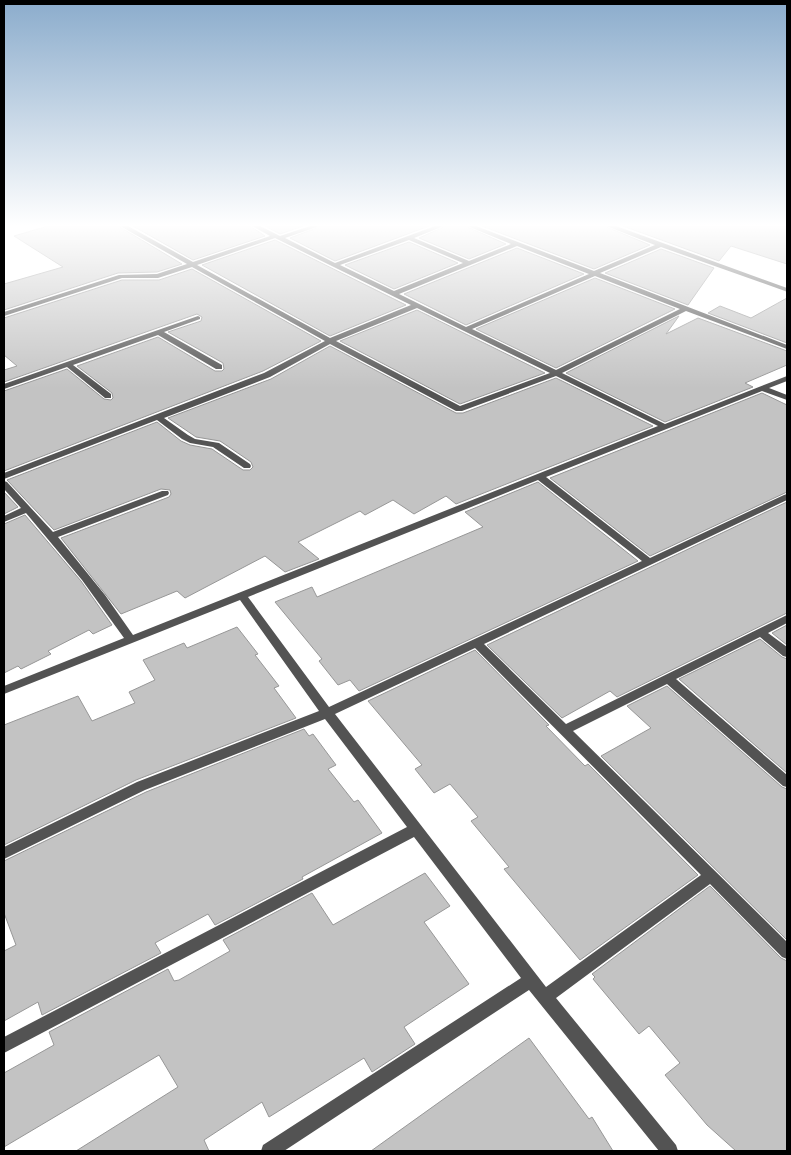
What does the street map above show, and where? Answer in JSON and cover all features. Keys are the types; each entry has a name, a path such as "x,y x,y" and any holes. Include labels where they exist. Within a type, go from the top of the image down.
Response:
{"street":[{"path":"4,314 108,280"},
{"path":"221,280 330,341 459,409 557,373 685,309"},
{"path":"364,280 666,427"},
{"path":"393,294 428,280"},
{"path":"467,329 579,280"},
{"path":"609,280 787,346"},
{"path":"758,280 787,290"},
{"path":"4,476 267,375 330,341 417,305"},
{"path":"4,387 198,318"},
{"path":"158,332 219,367"},
{"path":"68,364 108,396"},
{"path":"4,690 541,478 787,378"},
{"path":"763,388 787,398"},
{"path":"159,418 185,437 216,445 247,466"},
{"path":"541,478 649,562"},
{"path":"4,484 52,536 105,602 130,639"},
{"path":"52,536 164,493"},
{"path":"4,853 141,786 327,713 787,497"},
{"path":"4,519 27,508"},
{"path":"242,595 327,713 531,980 670,1151"},
{"path":"564,730 787,619"},
{"path":"760,632 787,653"},
{"path":"477,643 787,952"},
{"path":"668,678 787,782"},
{"path":"4,1045 416,829"},
{"path":"545,997 710,876"},
{"path":"269,1151 531,980"}],"building":[{"path":"18,280 97,280 4,310 4,284"},
{"path":"122,280 212,280 321,341 263,371 4,471 4,391 67,369 104,399 111,400 113,398 112,393 77,366 158,337 215,371 222,371 224,369 223,363 168,332 201,321 202,317 197,314 4,382 4,370 17,366 4,355 4,318"},
{"path":"229,280 355,280 406,305 330,336"},
{"path":"375,280 416,280 394,289"},
{"path":"439,280 570,280 466,325 404,294"},
{"path":"591,280 600,280 675,309 556,368 476,329"},
{"path":"623,280 706,280 688,305"},
{"path":"787,298 787,343 708,313 720,306 751,318"},
{"path":"417,310 545,373 460,404 340,341"},
{"path":"679,316 666,334 698,318 787,351 787,365 745,383 753,387 665,422 566,373"},
{"path":"330,346 456,413 463,413 556,378 653,426 456,504 446,496 414,514 393,500 365,515 360,511 298,542 319,559 285,572 265,556 185,598 177,591 121,614 61,538 169,497 171,494 170,490 161,489 54,530 7,480 157,422 181,441 190,445 212,449 243,470 250,470 253,467 251,462 220,441 196,437 168,418 271,379"},
{"path":"762,393 787,405 787,492 650,556 550,478"},
{"path":"538,482 638,561 359,691 350,680 338,685 319,661 322,659 275,602 312,587 317,597 483,527 465,512"},
{"path":"4,492 18,507 4,514"},
{"path":"787,502 787,613 617,697 610,691 562,718 487,645"},
{"path":"25,515 81,581 112,625 93,634 89,630 48,651 51,654 21,669 18,666 4,673 4,524"},
{"path":"787,625 787,645 772,633"},
{"path":"237,627 258,654 255,655 279,686 274,688 296,718 136,780 4,845 4,725 78,696 92,721 135,703 129,692 155,680 143,660 184,643 187,648"},
{"path":"760,639 787,659 787,773 679,679"},
{"path":"475,650 549,725 546,726 585,766 588,764 698,875 580,960 504,869 509,867 471,821 478,817 450,784 434,793 415,769 422,765 368,701"},
{"path":"667,686 782,787 787,789 787,940 601,756 651,728 627,706"},
{"path":"304,729 309,736 313,734 336,765 328,769 354,802 358,800 382,833 302,877 303,879 215,925 208,914 155,943 161,953 42,1015 38,1002 4,1021 4,951 16,945 4,913 4,861 146,792"},
{"path":"425,873 450,906 424,922 469,984 404,1027 415,1044 372,1072 364,1058 269,1117 262,1102 204,1140 209,1151 76,1151 178,1087 159,1055 4,1147 4,1073 54,1045 49,1032 168,969 174,981 179,980 230,951 223,940 312,893 333,925"},
{"path":"710,886 781,958 787,961 787,1151 736,1151 707,1125 665,1075 680,1063 649,1026 639,1034 593,979 595,977 592,974"},
{"path":"529,1038 589,1119 592,1117 613,1151 371,1151"}]}
